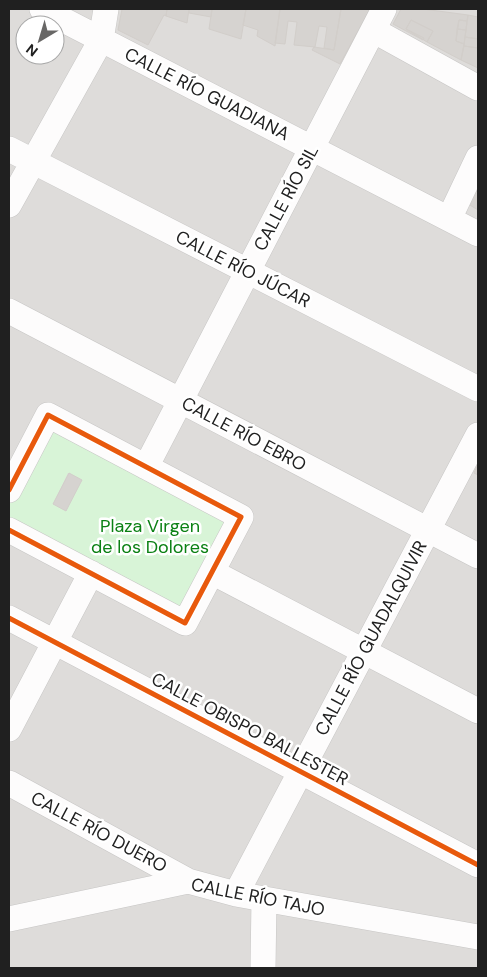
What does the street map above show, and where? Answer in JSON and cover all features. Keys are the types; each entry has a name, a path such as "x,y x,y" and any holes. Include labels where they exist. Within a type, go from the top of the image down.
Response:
{"street":[{"name":"CALLE RÍO GUADIANA","path":"42,9 478,234"},
{"path":"9,205 32,161 102,40 106,9"},
{"name":"CALLE RÍO SIL","path":"146,466 384,9"},
{"path":"373,30 478,88"},
{"name":"CALLE RÍO JÚCAR","path":"9,149 478,389"},
{"path":"449,219 478,158"},
{"name":"CALLE RÍO EBRO","path":"9,311 478,556"},
{"path":"9,530 185,623 241,517 48,415 12,475"},
{"name":"CALLE RÍO GUADALQUIVIR","path":"236,894 478,435"},
{"path":"212,572 478,711"},
{"path":"9,728 91,573"},
{"name":"CALLE OBISPO BALLESTER","path":"9,618 478,865"},
{"name":"CALLE RÍO DUERO","path":"9,783 188,881"},
{"name":"CALLE RÍO TAJO","path":"9,919 188,881 236,894 478,937"},
{"path":"263,968 264,899"}],"shaded area":[{"path":"9,9 478,9 478,968 9,968"}],"green space":[{"name":"Plaza Virgen de los Dolores","path":"48,415 241,517 185,623 9,530 9,490","holes":["68,473 81,480 66,511 53,504"]}],"building":[{"path":"122,9 167,9 166,16 164,15 148,45 118,30"},
{"path":"167,9 189,9 187,23 166,16"},
{"path":"189,9 212,9 211,17 189,13"},
{"path":"212,9 246,9 241,39 209,29"},
{"path":"246,9 280,9 275,46 257,36 258,30 243,25"},
{"path":"280,9 341,9 334,50 324,48 327,27 319,26 315,47 294,45 297,22 288,21 285,44 275,43"},
{"path":"341,9 370,9 340,64 312,50 314,47 334,50"},
{"path":"401,9 423,9 468,15 467,21 459,20 456,41 464,44 461,60 427,42 433,31 411,20 406,29 424,38 423,40 393,24"},
{"path":"468,15 478,17 478,39 465,37"},
{"path":"411,20 433,31 427,42 406,29"},
{"path":"459,20 467,21 466,30 457,29"},
{"path":"457,29 466,30 464,44 456,41"},
{"path":"465,37 478,39 478,48 464,46"},
{"path":"464,46 478,48 478,68 461,60"},
{"path":"472,187 478,190 478,210 465,202"},
{"path":"478,464 478,475 474,473"},
{"path":"69,473 82,480 66,511 53,504"}],"cycle path":[{"path":"9,490 48,415 241,517 185,623 9,530"},
{"path":"9,618 478,865"}]}
